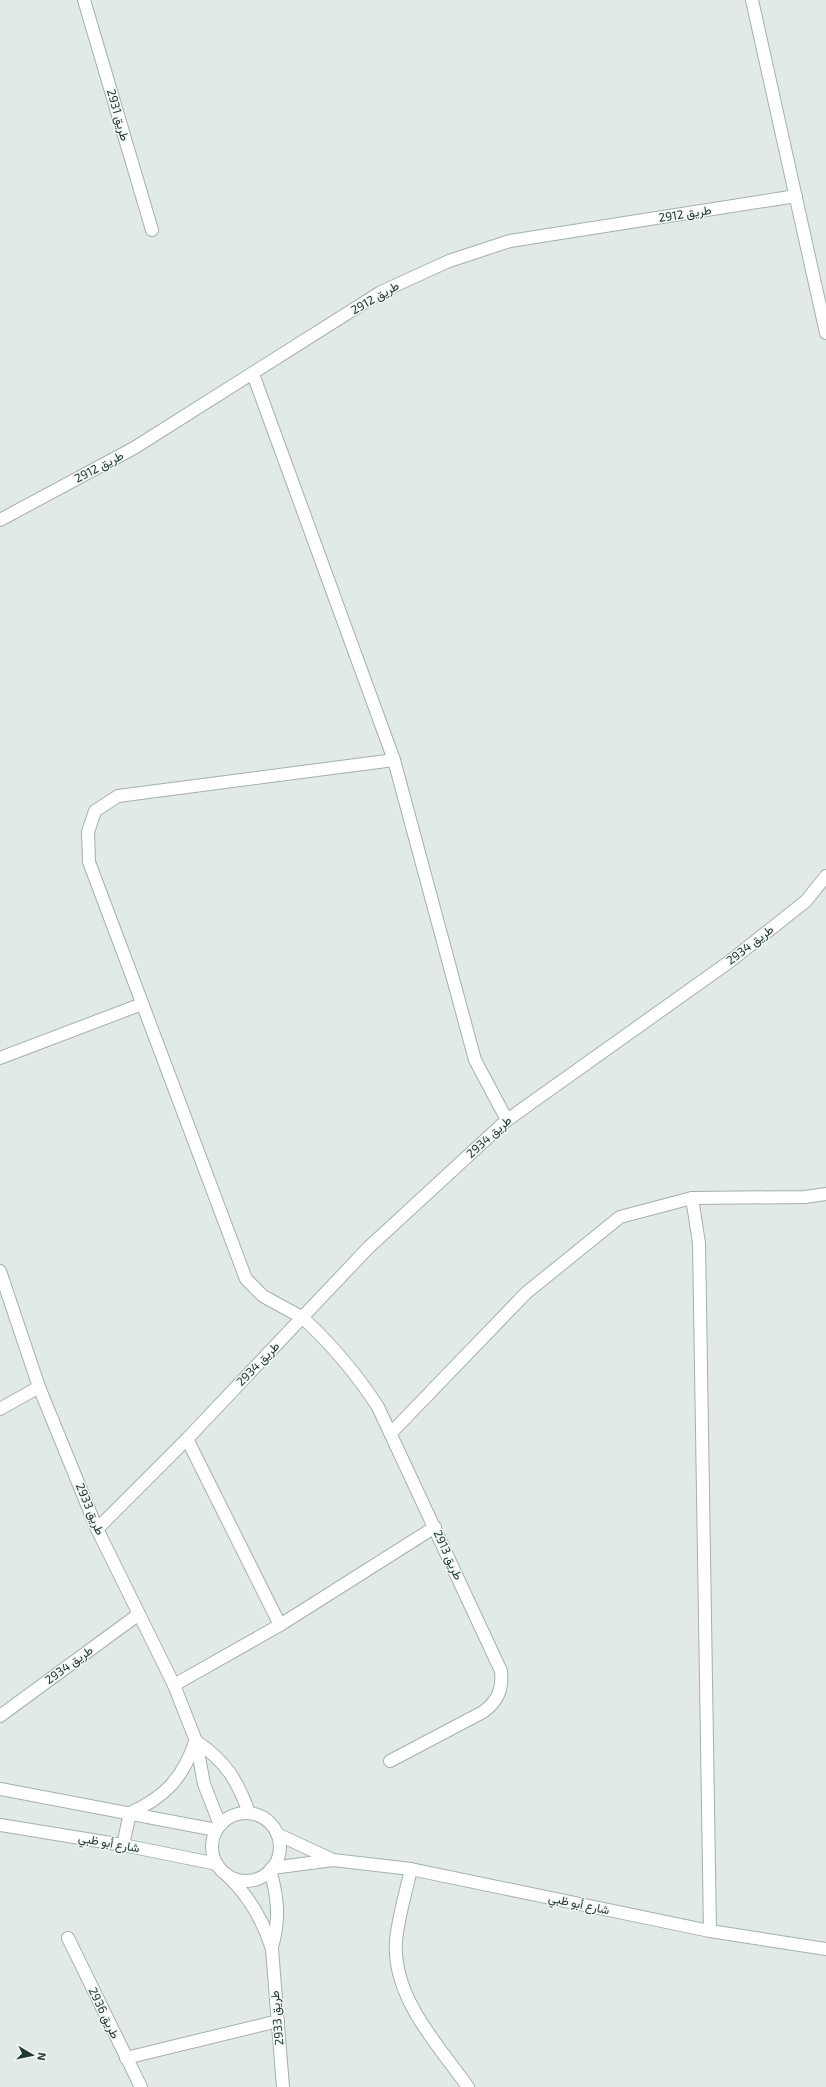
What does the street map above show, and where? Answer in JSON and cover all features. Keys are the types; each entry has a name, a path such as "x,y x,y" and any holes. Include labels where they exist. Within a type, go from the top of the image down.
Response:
{"street":[{"name":"طريق 2931","path":"84,0 152,230"},
{"path":"752,0 826,333"},
{"name":"طريق 2912","path":"0,520 134,448 381,292 449,261 510,241 796,196"},
{"path":"253,374 394,760 475,1060 506,1120"},
{"name":"طريق 2913","path":"390,1761 483,1712 496,1700 502,1683 501,1671 391,1433 362,1382 324,1337 303,1318 262,1296 246,1279 88,862 88,832 94,811 118,796 394,760"},
{"name":"طريق 2934","path":"97,1529 187,1439 368,1248 506,1120 729,962 806,901 826,876"},
{"path":"0,1058 142,1004"},
{"path":"391,1433 526,1293 620,1217 692,1198 805,1197 826,1194"},
{"path":"692,1198 699,1251 710,1931"},
{"name":"طريق 2933","path":"0,1271 39,1387 97,1529 174,1685 196,1741 204,1784 218,1828"},
{"path":"0,1409 39,1387"},
{"path":"187,1439 280,1626"},
{"path":"174,1685 280,1626 435,1527"},
{"name":"طريق 2934","path":"0,1716 139,1614"},
{"path":"130,1813 148,1804 165,1792 178,1777 189,1760 196,1741 215,1754 230,1771 242,1791 249,1813"},
{"path":"0,1789 218,1828"},
{"path":"124,1845 130,1813"},
{"path":"238,1813 249,1813 261,1816 270,1823 277,1834 280,1845 278,1857 271,1869 254,1880 244,1880 226,1874 217,1864 212,1847 218,1828 228,1818 238,1813"},
{"name":"شارع أبو ظبي","path":"0,1825 124,1845 217,1864"},
{"name":"شارع أبو ظبي","path":"277,1834 332,1860"},
{"name":"شارع أبو ظبي","path":"271,1869 332,1860 411,1869 710,1931 826,1949"},
{"name":"طريق 2933","path":"271,1869 279,1909 277,1929 272,1949"},
{"path":"411,1869 396,1942 399,1968 406,1994 419,2017 468,2087"},
{"name":"طريق 2933","path":"226,1874 250,1900 267,1932 272,1949 283,2087"},
{"name":"طريق 2936","path":"68,1938 141,2087"},
{"path":"126,2058 278,2022"}]}
